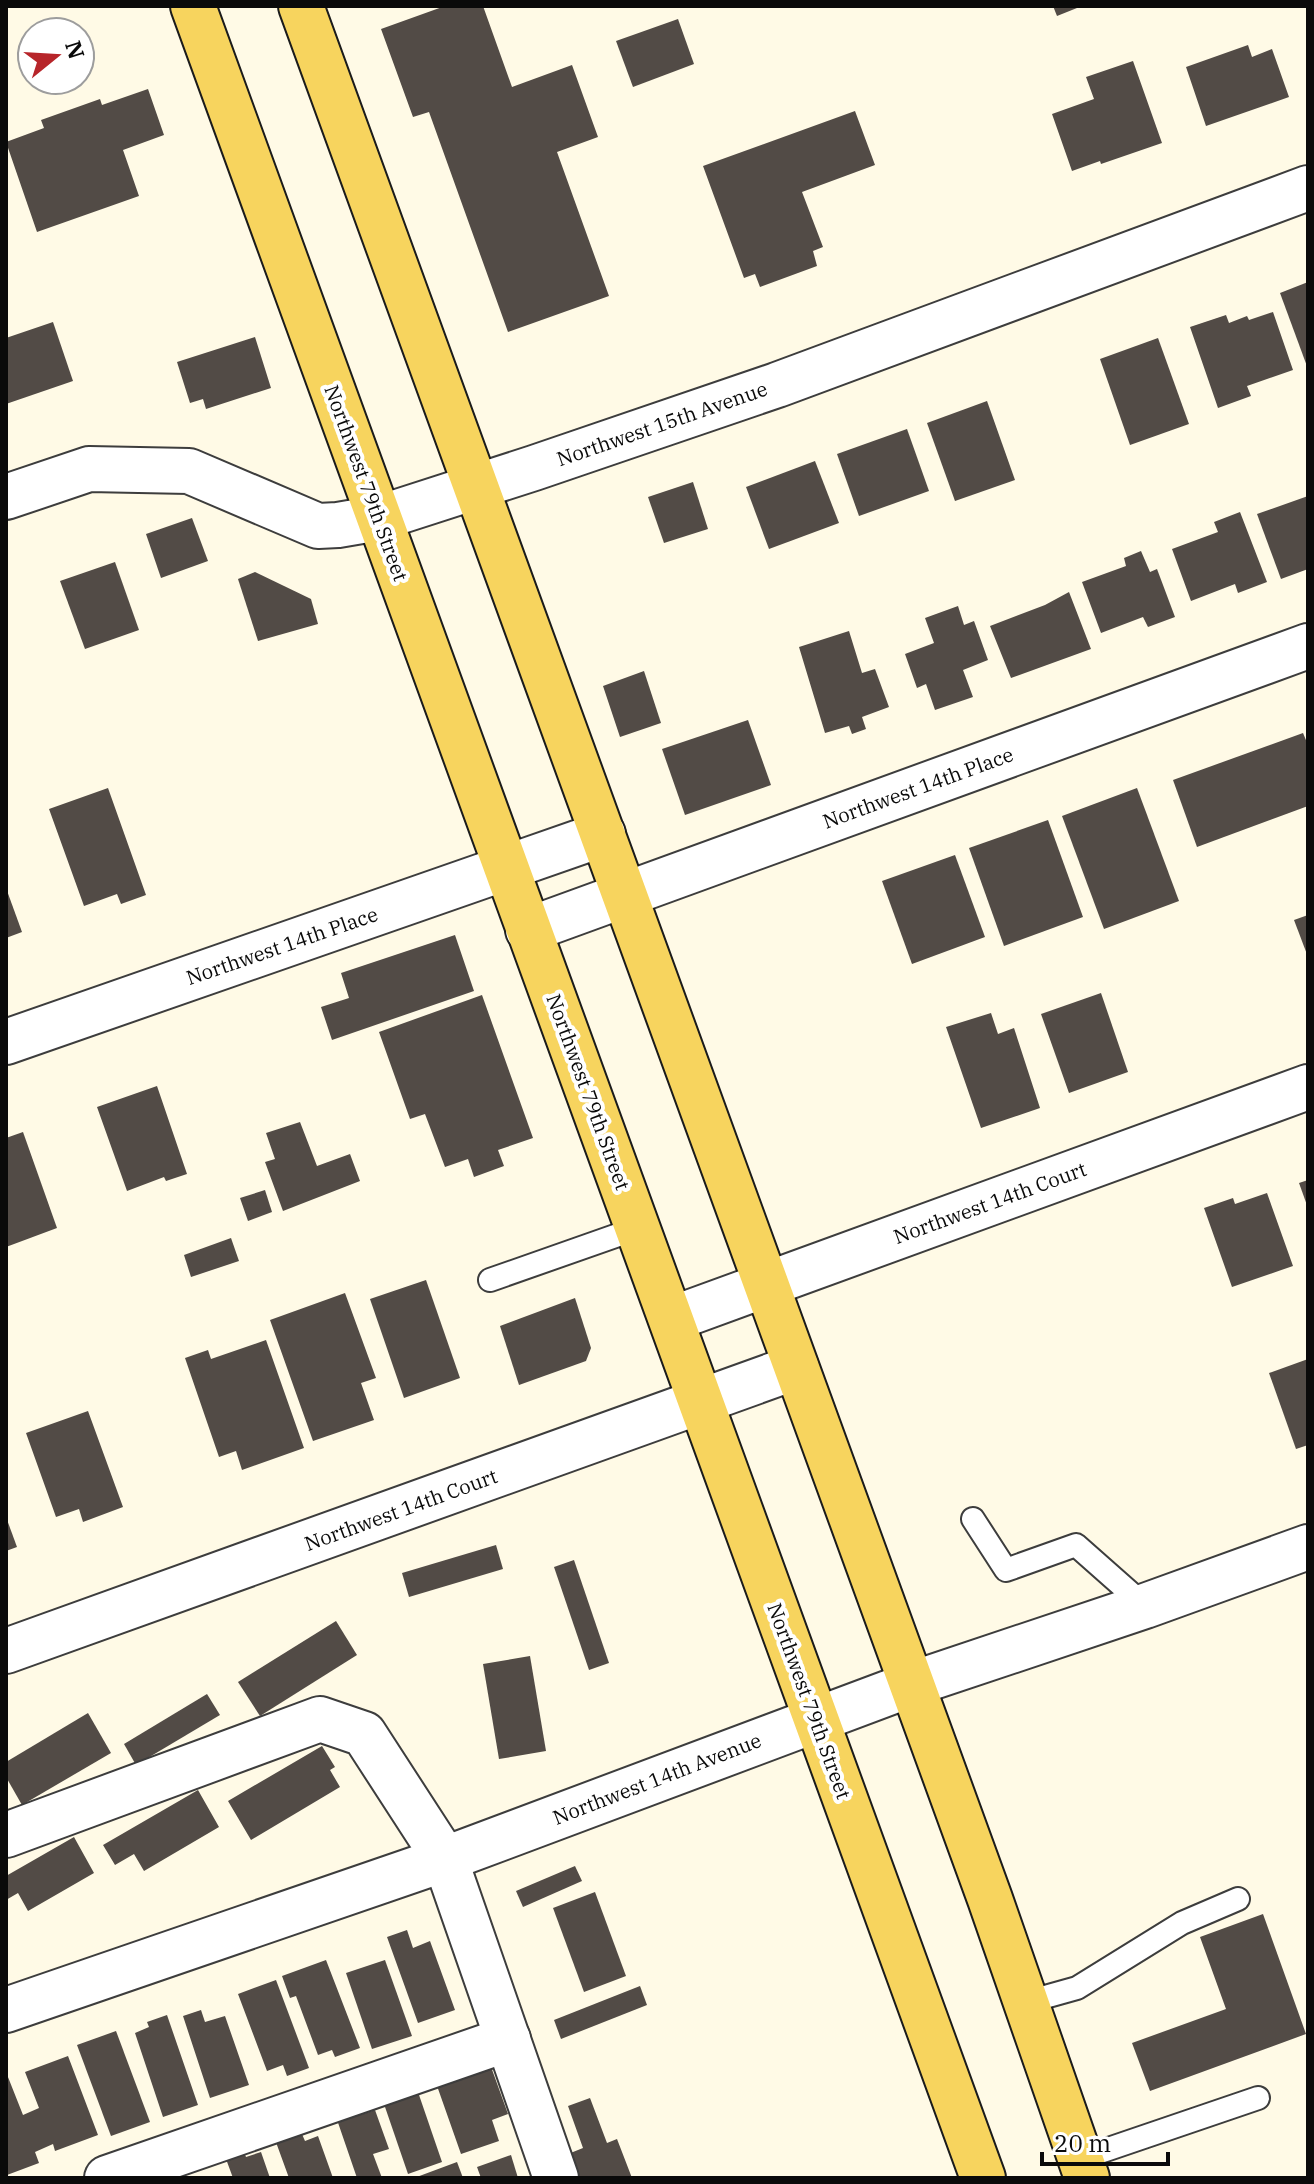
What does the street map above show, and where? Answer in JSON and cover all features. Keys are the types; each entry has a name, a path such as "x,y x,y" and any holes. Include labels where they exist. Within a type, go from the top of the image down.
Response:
{"main road":[{"name":"Northwest 79th Street","path":"193,6 983,2178"},
{"path":"301,6 1088,2171"}],"street":[{"name":"Northwest 15th Avenue","path":"6,497 89,469 189,471 318,526 379,518 777,385 1308,188"},
{"name":"Northwest 14th Place","path":"528,930 1308,646"},
{"name":"Northwest 14th Place","path":"6,1042 603,834"},
{"name":"Northwest 14th Court","path":"672,1319 1308,1087"},
{"name":"Northwest 14th Court","path":"6,1651 796,1367"},
{"name":"Northwest 14th Avenue","path":"6,2010 445,1859 815,1719 1308,1547"},
{"path":"6,1835 320,1719 364,1734 445,1859 556,2178"},
{"path":"107,2178 508,2039"}],"lane":[{"path":"490,1280 638,1228"},
{"path":"973,1519 1006,1570 1076,1545 1145,1606"},
{"path":"1027,2002 1077,1988 1182,1923 1238,1899"},
{"path":"1088,2171 1258,2098"}],"building":[{"path":"445,6 483,6 512,87 572,65 598,137 557,152 609,296 508,332 429,112 413,117 381,29"},
{"path":"1053,6 1082,6 1057,16"},
{"path":"678,19 694,64 633,87 616,41"},
{"path":"1248,45 1252,57 1272,49 1289,97 1206,126 1186,67"},
{"path":"1133,61 1162,143 1072,171 1052,114 1094,99 1086,77"},
{"path":"148,89 164,135 123,150 139,196 37,232 6,142 44,128 41,120 100,99 102,105"},
{"path":"855,111 875,165 802,192 823,247 813,251 817,266 760,287 755,274 744,278 703,166"},
{"path":"1308,282 1308,369 1280,293"},
{"path":"1273,312 1293,370 1247,386 1251,396 1218,408 1190,327 1226,315 1229,323 1247,316 1249,320"},
{"path":"53,322 73,381 6,404 6,338"},
{"path":"255,337 271,388 206,409 203,399 190,403 177,362"},
{"path":"1158,338 1189,424 1130,445 1100,359"},
{"path":"987,401 1015,480 955,501 927,423"},
{"path":"907,429 929,491 859,516 837,454"},
{"path":"815,461 839,523 769,549 746,487"},
{"path":"693,482 708,529 664,543 648,497"},
{"path":"1308,496 1308,569 1281,579 1257,514"},
{"path":"1240,512 1267,582 1238,593 1235,584 1191,601 1172,549 1218,532 1214,522"},
{"path":"192,518 208,561 161,578 146,534"},
{"path":"1141,551 1150,572 1157,569 1175,617 1148,627 1143,617 1101,633 1082,582 1126,566 1124,558"},
{"path":"115,562 139,630 85,649 60,581"},
{"path":"255,572 311,599 318,624 258,641 238,579"},
{"path":"1069,592 1091,649 1011,678 990,626 1045,605"},
{"path":"958,606 964,625 974,621 988,660 963,670 973,697 935,710 926,684 917,688 905,654 934,643 925,618"},
{"path":"849,631 862,673 875,669 889,707 862,717 866,729 852,734 849,726 825,733 799,647"},
{"path":"644,671 661,723 620,737 603,686"},
{"path":"748,720 771,785 685,815 662,749"},
{"path":"1303,733 1308,745 1308,806 1197,847 1173,780"},
{"path":"108,788 146,895 121,904 117,894 84,906 49,809"},
{"path":"1137,788 1179,901 1104,929 1062,816"},
{"path":"1048,820 1083,917 1004,946 969,848"},
{"path":"955,855 985,937 912,964 882,881"},
{"path":"6,888 22,932 6,938"},
{"path":"1308,915 1308,957 1294,920"},
{"path":"455,935 474,991 332,1040 321,1007 349,998 341,973"},
{"path":"1101,993 1128,1072 1069,1093 1041,1014"},
{"path":"482,995 533,1138 498,1150 504,1166 474,1177 468,1159 445,1167 425,1114 410,1119 379,1032"},
{"path":"991,1013 998,1034 1014,1028 1040,1108 981,1128 946,1027"},
{"path":"157,1086 187,1174 166,1181 164,1177 127,1191 97,1107"},
{"path":"300,1122 317,1166 350,1154 360,1181 283,1211 265,1162 275,1159 266,1133"},
{"path":"23,1132 57,1228 6,1247 6,1138"},
{"path":"1308,1180 1308,1208 1299,1183"},
{"path":"265,1190 272,1212 248,1221 240,1198"},
{"path":"1267,1193 1293,1266 1232,1287 1204,1208 1233,1198 1235,1204"},
{"path":"231,1238 239,1261 191,1277 184,1255"},
{"path":"426,1280 460,1378 404,1398 370,1299"},
{"path":"345,1293 376,1378 361,1383 374,1420 313,1441 270,1320"},
{"path":"575,1298 591,1348 586,1361 519,1385 500,1326"},
{"path":"266,1340 304,1448 242,1470 236,1451 219,1457 185,1358 208,1350 211,1359"},
{"path":"1308,1359 1308,1445 1296,1449 1269,1373"},
{"path":"88,1411 123,1507 83,1522 79,1509 56,1517 26,1433"},
{"path":"6,1517 17,1547 6,1551"},
{"path":"496,1545 503,1569 409,1597 402,1573"},
{"path":"574,1560 609,1663 589,1670 554,1567"},
{"path":"336,1621 357,1655 260,1716 238,1682"},
{"path":"530,1656 546,1751 499,1759 483,1664"},
{"path":"207,1694 220,1715 136,1765 124,1744"},
{"path":"88,1713 111,1753 22,1805 6,1777 6,1762"},
{"path":"322,1746 335,1767 330,1770 340,1787 251,1840 228,1801"},
{"path":"198,1790 219,1827 144,1871 134,1854 115,1865 103,1845"},
{"path":"74,1837 94,1873 28,1911 18,1893 6,1900 6,1876"},
{"path":"575,1866 582,1881 523,1907 516,1891"},
{"path":"595,1892 626,1976 584,1992 553,1908"},
{"path":"1263,1914 1306,2034 1150,2091 1132,2043 1226,2009 1200,1937"},
{"path":"407,1930 413,1948 430,1941 455,2010 418,2023 387,1937"},
{"path":"326,1960 360,2048 335,2057 332,2050 318,2055 296,1996 290,1998 282,1976"},
{"path":"385,1960 412,2036 372,2049 346,1973"},
{"path":"276,1980 309,2068 287,2076 283,2065 267,2071 238,1994"},
{"path":"640,1986 647,2005 561,2039 554,2020"},
{"path":"201,2010 205,2022 225,2016 249,2085 210,2098 183,2016"},
{"path":"167,2015 198,2105 163,2117 135,2033 149,2027 147,2022"},
{"path":"116,2031 150,2122 111,2136 77,2045"},
{"path":"68,2056 98,2135 55,2151 53,2144 35,2152 39,2163 7,2175 6,2072 23,2115 39,2108 25,2072"},
{"path":"490,2064 508,2114 492,2120 499,2141 461,2154 436,2083"},
{"path":"418,2092 442,2162 408,2174 384,2104"},
{"path":"590,2098 607,2143 617,2139 632,2178 577,2178 568,2154 583,2148 568,2106"},
{"path":"356,2103 360,2115 375,2110 389,2149 373,2154 382,2178 357,2178 334,2111"},
{"path":"298,2125 305,2141 318,2136 333,2178 289,2178 273,2134"},
{"path":"244,2152 246,2157 261,2152 270,2178 233,2178 226,2159"},
{"path":"511,2155 518,2178 481,2178 477,2167"},
{"path":"457,2162 463,2178 414,2178"}]}
